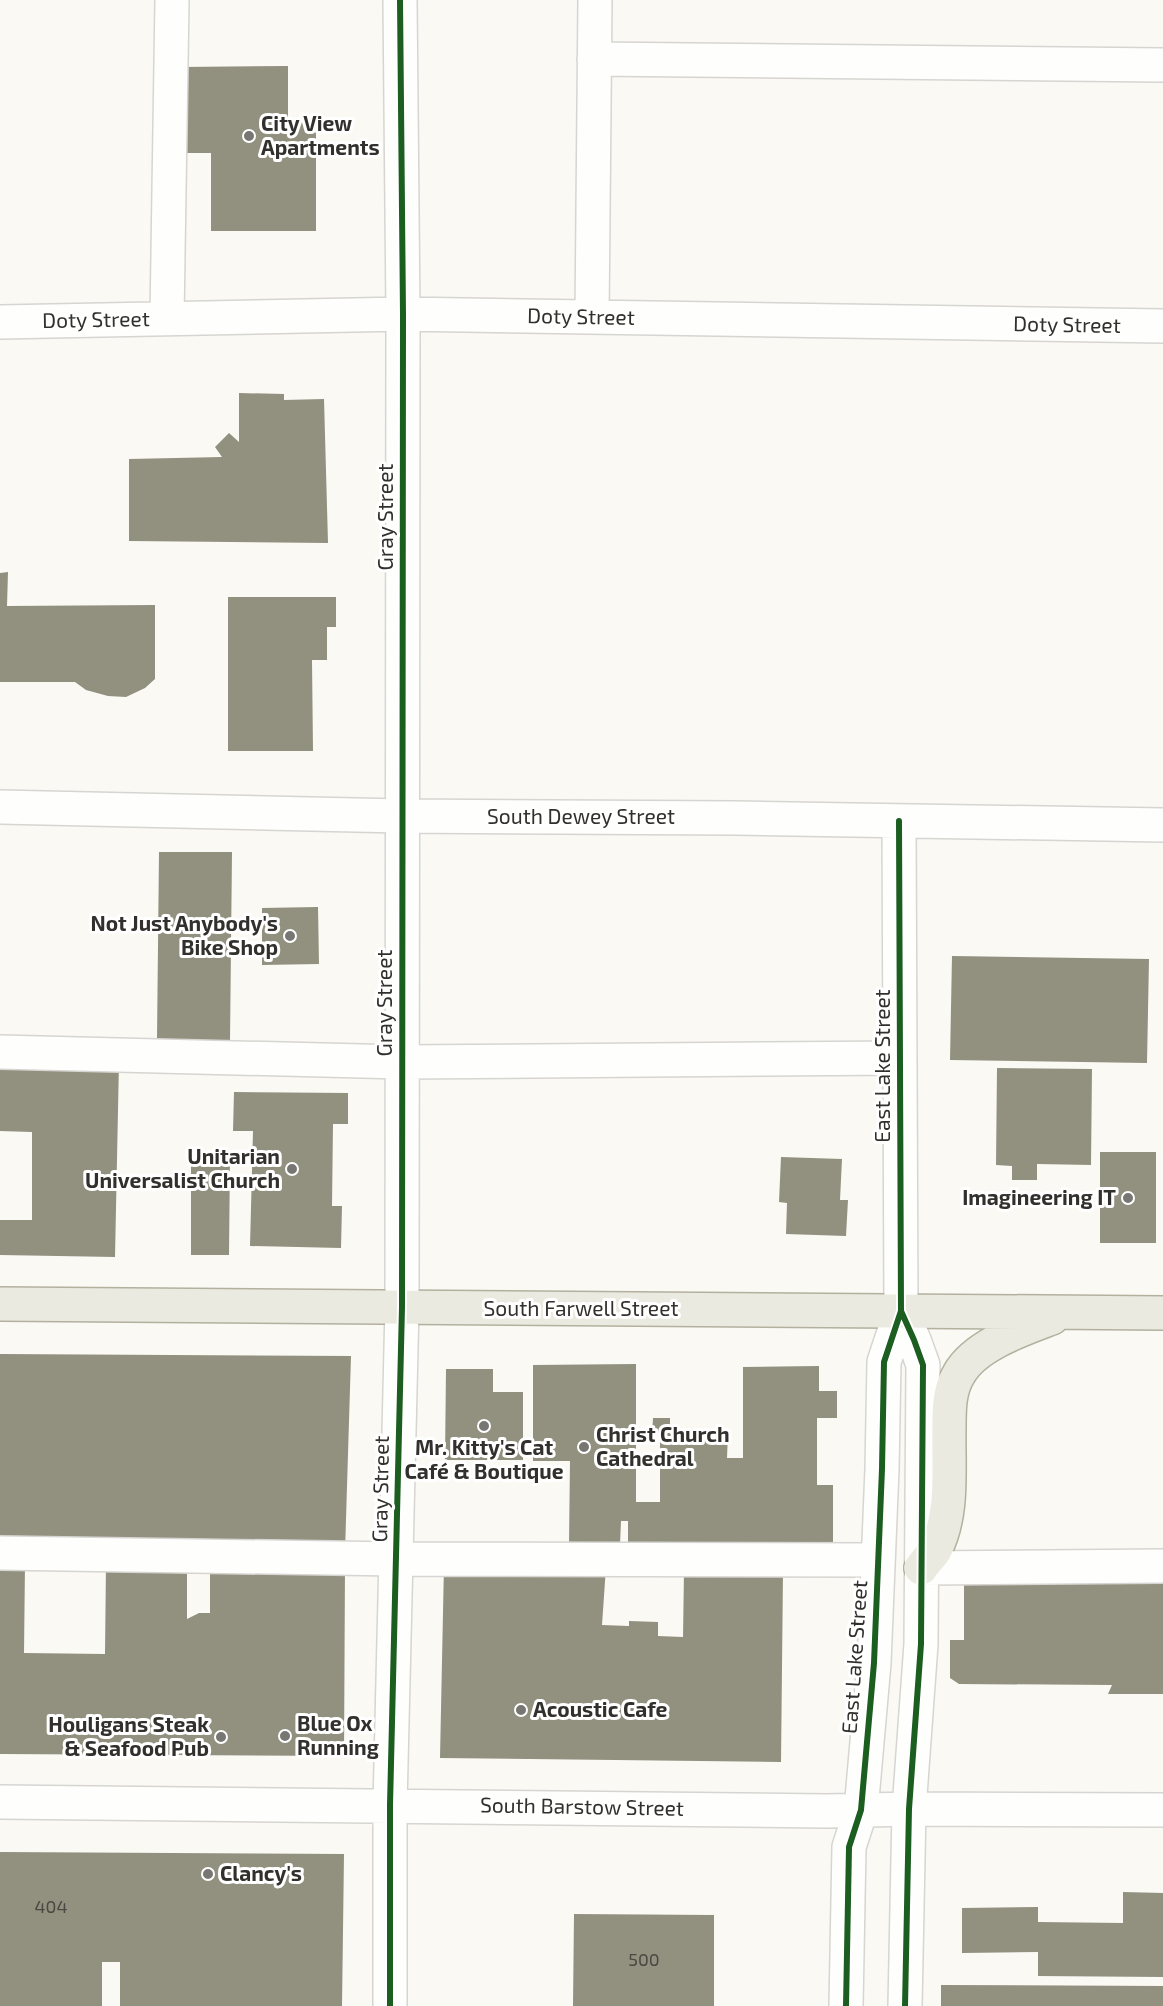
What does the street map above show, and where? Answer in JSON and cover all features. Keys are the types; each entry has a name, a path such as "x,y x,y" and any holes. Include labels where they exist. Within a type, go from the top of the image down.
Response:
{"main road":[{"name":"South Farwell Street","path":"0,1304 1163,1312"},
{"path":"921,1568 934,1551 943,1530 947,1511 949,1406 952,1389 959,1372 991,1344 1068,1312"}],"street":[{"path":"167,318 172,0"},
{"name":"Gray Street","path":"390,2006 390,1805 402,1307 403,314 400,0"},
{"path":"592,317 594,0"},
{"path":"594,59 1163,65"},
{"name":"Doty Street","path":"0,322 403,314 1163,326"},
{"name":"South Dewey Street","path":"0,807 402,816 1163,825"},
{"name":"East Lake Street","path":"846,2006 849,1847 861,1810 874,1663 884,1362 901,1311 898,821"},
{"path":"0,1052 401,1062 900,1058"},
{"name":"East Lake Street","path":"901,1311 923,1365 921,1644 909,1809 905,2006"},
{"path":"0,1553 396,1559 878,1560"},
{"path":"921,1568 1163,1566"},
{"name":"South Barstow Street","path":"0,1802 861,1810 1163,1810"}],"building":[{"name":"City View Apartments","path":"288,66 288,118 316,118 316,231 211,231 211,153 181,153 182,67"},
{"path":"239,393 284,394 284,400 324,399 328,543 129,541 129,459 222,457 215,447 229,433 239,442"},
{"path":"8,572 7,606 155,605 155,679 145,688 126,697 108,696 86,690 75,682 0,682 0,573"},
{"path":"228,597 336,597 336,627 327,627 327,660 312,660 313,751 228,751"},
{"path":"159,852 232,852 230,1041 157,1040"},
{"name":"Not Just Anybody's Bike Shop","path":"318,907 319,964 262,965 262,908"},
{"path":"952,956 1149,959 1147,1063 950,1060"},
{"path":"0,1060 119,1061 115,1257 0,1255 0,1220 32,1220 32,1132 0,1131"},
{"path":"997,1068 1092,1069 1091,1165 1037,1164 1037,1180 1012,1180 1012,1166 996,1165"},
{"name":"Unitarian Universalist Church","path":"234,1092 348,1093 348,1124 333,1124 332,1206 342,1206 341,1248 250,1246 253,1131 233,1131"},
{"name":"Imagineering IT","path":"1100,1152 1156,1152 1156,1243 1100,1243"},
{"path":"191,1154 230,1155 229,1255 191,1255"},
{"path":"781,1157 842,1159 840,1200 848,1200 846,1236 786,1234 787,1203 779,1202"},
{"path":"0,1354 351,1356 345,1552 0,1546"},
{"name":"Christ Church Cathedral","path":"636,1364 636,1502 660,1502 660,1435 652,1435 653,1418 670,1418 670,1434 728,1433 727,1458 743,1458 743,1367 819,1366 819,1391 837,1391 837,1418 817,1418 817,1485 833,1485 833,1551 628,1551 628,1521 621,1521 620,1545 569,1545 570,1461 533,1461 533,1365"},
{"name":"Mr. Kitty's Cat Café & Boutique","path":"446,1369 493,1369 493,1392 523,1392 523,1460 445,1460"},
{"path":"0,1562 25,1563 24,1653 105,1654 106,1563 187,1563 187,1619 199,1613 210,1613 210,1565 345,1566 344,1756 0,1754"},
{"path":"444,1564 606,1567 602,1625 629,1626 629,1621 658,1622 658,1636 683,1637 684,1571 783,1572 781,1762 440,1758"},
{"path":"964,1571 1163,1574 1163,1694 1108,1694 1112,1685 959,1684 950,1678 950,1640 964,1640"},
{"path":"0,1852 344,1854 342,2006 120,2006 120,1962 102,1962 102,2006 0,2006"},
{"path":"1123,1892 1163,1893 1163,1977 1038,1976 1038,1952 962,1953 962,1908 1038,1907 1038,1922 1123,1923"},
{"path":"574,1914 714,1915 714,2006 573,2006"},
{"path":"941,1985 1163,1986 1163,2006 941,2006"}],"cycle path":[{"path":"390,2006 390,1805 402,1307 403,314 400,0"},
{"path":"846,2006 849,1847 861,1810 874,1663 884,1362 901,1311 899,821"},
{"path":"901,1311 923,1365 921,1644 909,1809 905,2006"}],"place":[{"name":"City View Apartments","path":"249,136"},
{"name":"Not Just Anybody's Bike Shop","path":"290,936"},
{"name":"Unitarian Universalist Church","path":"292,1169"},
{"name":"Imagineering IT","path":"1128,1198"},
{"name":"Mr. Kitty's Cat Café & Boutique","path":"484,1426"},
{"name":"Christ Church Cathedral","path":"584,1447"},
{"name":"Acoustic Cafe","path":"521,1710"},
{"name":"Blue Ox Running","path":"285,1736"},
{"name":"Houligans Steak & Seafood Pub","path":"221,1737"},
{"name":"Clancy's","path":"208,1874"}]}
